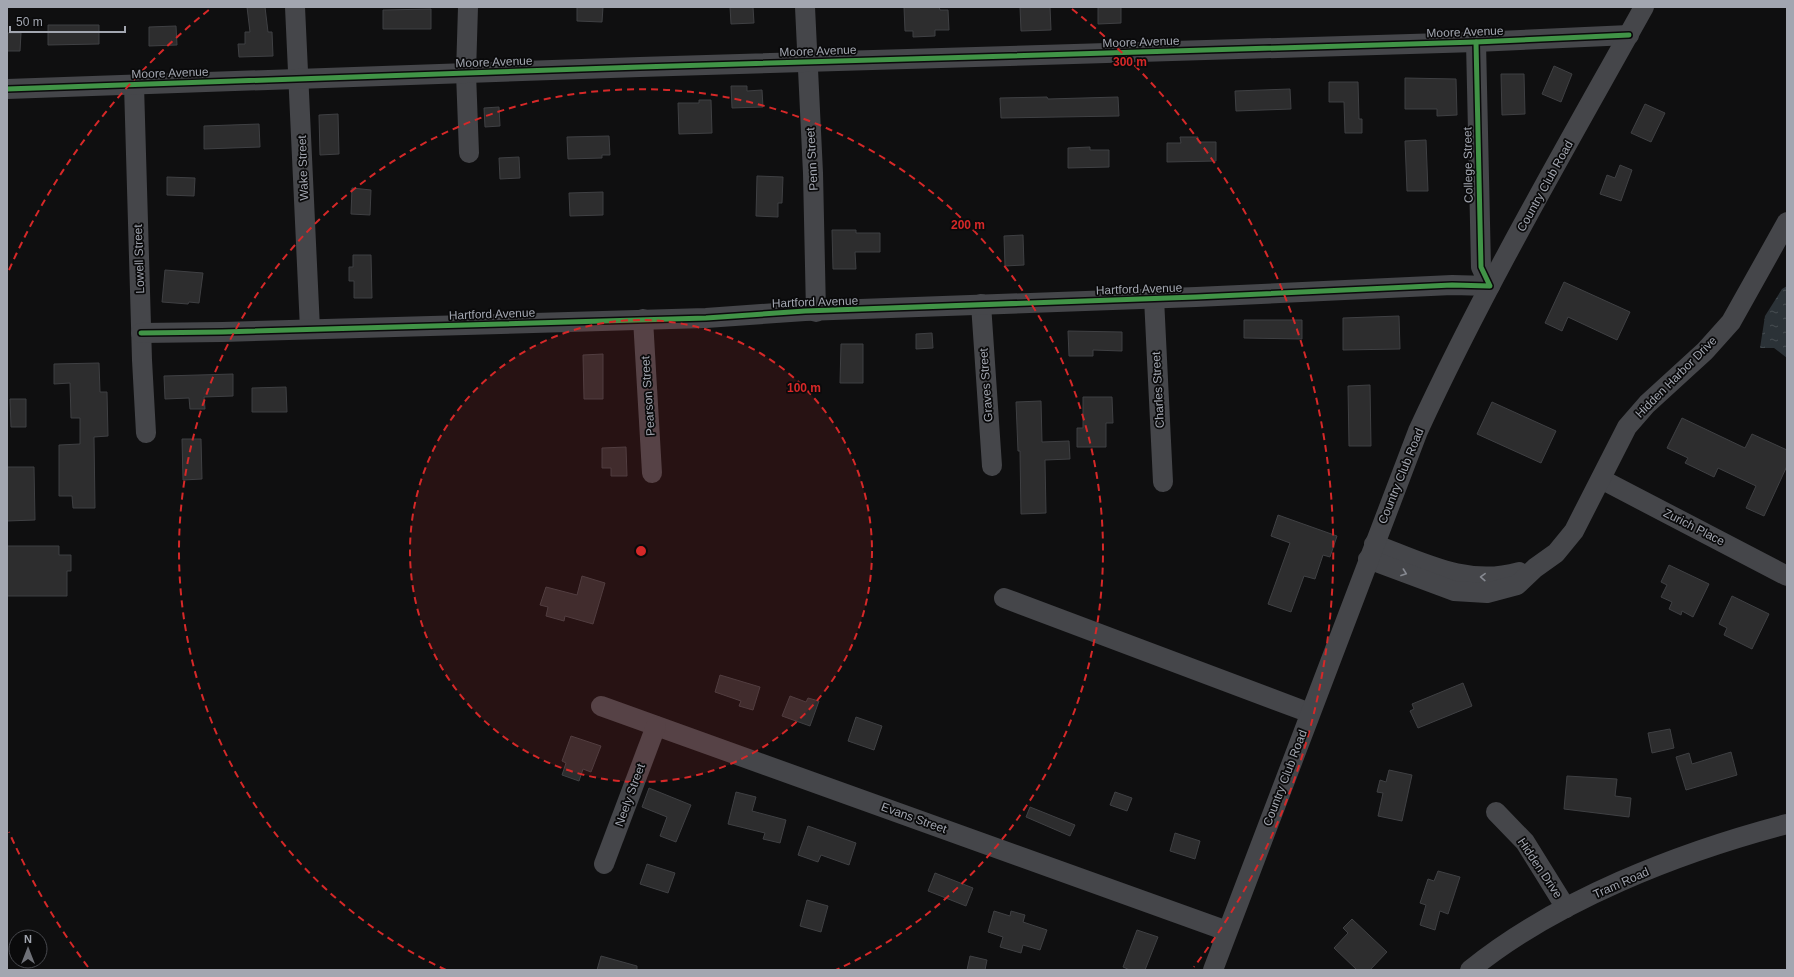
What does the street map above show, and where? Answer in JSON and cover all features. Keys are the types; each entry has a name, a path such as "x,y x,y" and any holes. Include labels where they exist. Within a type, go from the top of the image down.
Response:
{"street":[{"name":"Wake Street","path":"295,7 310,329"},
{"path":"468,7 466,73 469,153"},
{"name":"Penn Street","path":"805,7 806,62 813,173 816,312"},
{"name":"Country Club Road","path":"1213,970 1418,432 1445,372 1490,286 1644,7"},
{"name":"Moore Avenue","path":"7,89 299,78 1476,42 1629,35"},
{"name":"College Street","path":"1476,42 1481,267 1490,286"},
{"name":"Lowell Street","path":"134,84 141,333 146,433"},
{"name":"Hidden Harbor Drive","path":"1371,552 1454,591 1487,593 1517,585 1535,568 1556,553 1574,531 1627,427 1647,404 1705,351 1732,322 1787,222"},
{"name":"Hartford Avenue","path":"141,333 643,319 1452,285 1490,286"},
{"name":"Charles Street","path":"1154,298 1163,482"},
{"name":"Graves Street","path":"981,304 992,466"},
{"name":"Pearson Street","path":"643,319 652,474"},
{"name":"Zurich Place","path":"1600,479 1787,576"},
{"path":"1004,598 1310,713"},
{"name":"Evans Street","path":"601,706 1227,931"},
{"name":"Neely Street","path":"604,864 656,726"},
{"name":"Hidden Drive","path":"1496,812 1525,842 1566,908"},
{"name":"Tram Road","path":"1470,970 1517,935 1618,882 1758,831 1787,824"}],"water":[{"path":"1787,286 1787,358 1774,348 1760,348 1765,316 1782,289"}],"building":[{"path":"247,7 265,7 268,32 272,32 273,56 239,57 238,44 245,44 245,32 250,32"},
{"path":"577,7 603,7 602,22 577,21"},
{"path":"730,7 753,7 754,23 731,24"},
{"path":"904,7 939,7 940,10 948,10 949,30 935,30 935,36 913,37 913,31 905,31"},
{"path":"1020,7 1050,7 1051,30 1021,31"},
{"path":"1098,7 1121,7 1121,23 1098,24"},
{"path":"431,9 431,29 383,29 383,10"},
{"path":"48,25 99,25 99,44 48,45"},
{"path":"176,26 177,45 149,46 149,27"},
{"path":"7,33 21,33 20,51 7,51"},
{"path":"1554,66 1572,74 1561,102 1542,94"},
{"path":"1501,74 1524,74 1525,114 1502,115"},
{"path":"1405,78 1456,79 1457,115 1437,116 1437,109 1405,109"},
{"path":"1329,82 1358,82 1359,119 1362,119 1362,133 1345,133 1344,102 1329,102"},
{"path":"731,86 747,86 747,91 762,90 763,107 732,108"},
{"path":"1290,89 1291,109 1236,111 1235,91"},
{"path":"1047,97 1048,99 1118,97 1119,116 1001,118 1000,98"},
{"path":"699,100 711,100 712,133 679,134 678,103 699,103"},
{"path":"1645,104 1665,113 1651,142 1631,133"},
{"path":"499,107 500,126 485,127 484,108"},
{"path":"338,114 339,154 320,155 319,115"},
{"path":"259,124 260,147 204,149 204,126"},
{"path":"609,136 610,155 602,155 602,158 568,159 567,137"},
{"path":"1180,137 1198,137 1198,142 1216,142 1216,161 1167,162 1167,143 1181,143"},
{"path":"1426,140 1428,191 1407,191 1405,141"},
{"path":"1090,147 1090,150 1109,150 1109,167 1068,168 1068,148"},
{"path":"519,157 520,178 500,179 499,158"},
{"path":"1620,165 1632,170 1621,201 1600,194 1607,175 1615,178"},
{"path":"757,176 783,177 782,203 778,203 778,217 756,216"},
{"path":"167,177 195,178 194,196 167,195"},
{"path":"352,188 371,190 370,215 351,214"},
{"path":"603,192 603,215 570,216 569,193"},
{"path":"832,230 856,230 856,233 880,233 880,252 855,252 856,269 833,269"},
{"path":"1023,235 1024,265 1005,266 1004,236"},
{"path":"353,255 371,255 372,298 354,298 354,281 349,281 349,267 353,267"},
{"path":"165,270 203,273 199,303 189,302 188,304 162,302"},
{"path":"1564,282 1630,312 1617,340 1568,317 1562,331 1545,323"},
{"path":"1399,316 1400,349 1343,350 1343,318"},
{"path":"1244,320 1302,320 1302,339 1244,338"},
{"path":"1068,331 1122,332 1122,351 1093,350 1093,356 1069,356"},
{"path":"932,333 933,348 916,349 916,334"},
{"path":"841,344 863,344 863,383 840,383"},
{"path":"603,354 603,399 584,399 583,355"},
{"path":"99,363 100,392 107,392 108,436 94,437 95,508 73,508 72,496 59,496 59,445 80,444 80,418 71,418 70,383 54,384 54,364"},
{"path":"233,374 233,396 204,397 205,409 190,409 189,398 165,399 164,376"},
{"path":"1370,385 1371,446 1349,446 1348,386"},
{"path":"286,387 287,412 252,412 252,388"},
{"path":"1083,397 1112,397 1113,423 1106,423 1106,447 1077,447 1077,428 1083,428"},
{"path":"10,399 26,399 26,427 11,427"},
{"path":"1041,401 1042,442 1069,441 1070,459 1045,460 1046,513 1021,514 1020,451 1018,451 1016,402"},
{"path":"1492,402 1556,431 1541,463 1477,434"},
{"path":"1682,418 1745,448 1752,434 1787,450 1787,466 1764,516 1746,508 1756,486 1718,468 1714,477 1685,463 1688,458 1667,448"},
{"path":"182,439 201,439 202,479 183,480"},
{"path":"626,447 627,476 611,476 611,468 602,468 602,448"},
{"path":"7,467 34,467 35,520 7,521"},
{"path":"1278,515 1337,536 1330,557 1323,555 1315,579 1304,576 1291,612 1268,604 1290,543 1271,536"},
{"path":"7,546 59,546 59,555 71,555 71,571 67,571 67,596 7,596"},
{"path":"1669,565 1709,584 1693,617 1682,611 1681,615 1669,609 1672,602 1661,597 1667,585 1661,582"},
{"path":"582,576 605,583 593,624 565,616 564,621 546,616 548,607 540,605 546,587 577,595"},
{"path":"1732,596 1769,614 1752,649 1724,635 1727,628 1719,624"},
{"path":"720,675 760,687 753,710 739,706 741,701 715,692"},
{"path":"1463,683 1472,706 1418,728 1410,711 1414,709 1412,704"},
{"path":"790,696 806,702 808,698 819,701 810,726 782,716"},
{"path":"856,717 882,726 874,750 848,741"},
{"path":"1670,729 1674,748 1652,753 1648,733"},
{"path":"571,736 601,746 591,772 583,769 579,781 562,775 566,763 562,761"},
{"path":"1731,752 1737,775 1686,790 1676,757 1689,753 1692,764"},
{"path":"1389,770 1412,775 1402,821 1378,816 1383,793 1377,792 1380,780 1386,782"},
{"path":"1567,776 1617,779 1615,796 1631,798 1629,817 1564,809"},
{"path":"649,788 691,805 676,842 660,836 667,817 642,807"},
{"path":"736,792 756,797 752,811 786,820 780,843 763,839 765,833 728,824"},
{"path":"1115,792 1132,798 1127,811 1110,805"},
{"path":"1030,807 1075,825 1070,836 1026,817"},
{"path":"808,826 856,843 849,865 821,855 818,862 798,855"},
{"path":"1175,833 1200,841 1195,859 1170,851"},
{"path":"647,864 675,873 668,893 640,884"},
{"path":"1438,871 1460,877 1448,914 1440,911 1435,930 1420,925 1426,905 1420,903 1428,879 1434,881"},
{"path":"935,873 973,888 966,906 928,891"},
{"path":"807,900 828,906 821,932 800,926"},
{"path":"994,911 1010,916 1011,911 1025,915 1023,922 1047,930 1040,950 1023,945 1021,953 1000,947 1003,937 988,932"},
{"path":"1352,919 1387,952 1370,970 1357,970 1334,948 1348,933 1343,928"},
{"path":"1137,930 1158,937 1145,970 1130,970 1123,967"},
{"path":"601,956 637,966 637,970 597,970"},
{"path":"970,956 987,960 985,970 967,970"}],"cycle path":[{"path":"7,89 640,67 1476,42 1629,35"},
{"path":"141,333 706,318 805,311 1196,297 1452,285 1490,286 1481,267 1476,42"}]}
